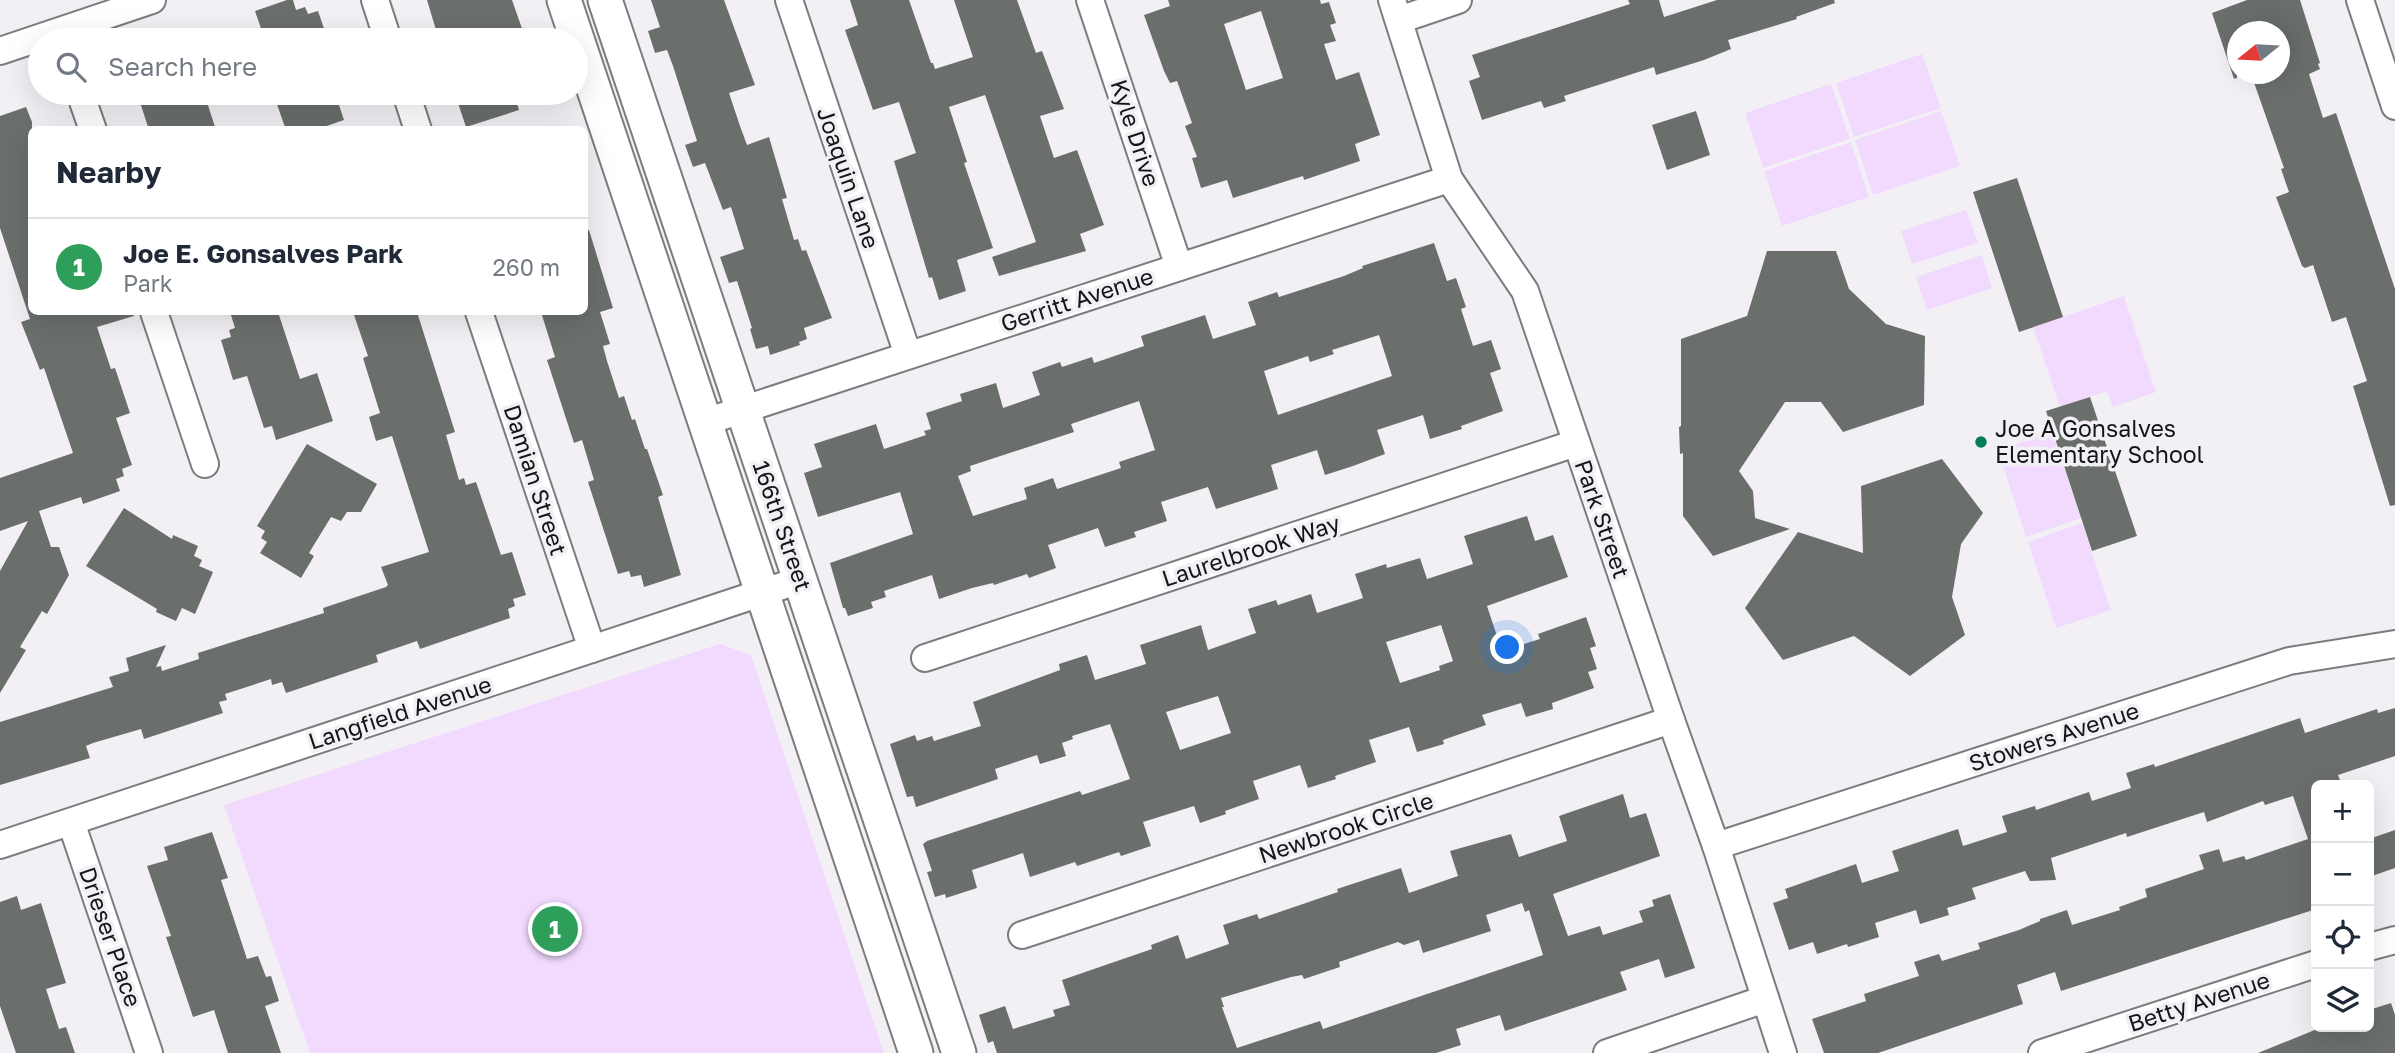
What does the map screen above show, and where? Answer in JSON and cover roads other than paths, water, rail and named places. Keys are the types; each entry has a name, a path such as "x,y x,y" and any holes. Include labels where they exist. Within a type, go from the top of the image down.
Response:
{"street":[{"path":"79,28 152,0"},
{"path":"375,0 384,28"},
{"name":"166th Street","path":"565,0 574,28"},
{"name":"166th Street","path":"605,0 959,1053"},
{"name":"Joaquin Lane","path":"789,0 908,355"},
{"name":"Kyle Drive","path":"1090,0 1180,267"},
{"path":"1395,10 1458,0"},
{"path":"2360,0 2395,106"},
{"name":"Park Street","path":"1395,10 1449,179 1525,291 1716,846 1783,1053"},
{"path":"0,51 28,44"},
{"name":"166th Street","path":"588,69 916,1053"},
{"path":"84,105 92,126"},
{"path":"410,105 417,126"},
{"name":"Gerritt Avenue","path":"705,422 1449,179"},
{"path":"155,315 205,464"},
{"name":"Damian Street","path":"480,315 592,649"},
{"name":"Laurelbrook Way","path":"925,658 1576,443"},
{"name":"Langfield Avenue","path":"0,845 800,580"},
{"name":"Stowers Avenue","path":"1716,846 2289,660 2395,644"},
{"name":"Newbrook Circle","path":"1022,935 1671,720"},
{"name":"Drieser Place","path":"71,822 149,1053"},
{"path":"2374,946 2395,940"},
{"name":"Betty Avenue","path":"2042,1053 2311,966"},
{"path":"1607,1053 1765,999"}],"place":[{"name":"Joe A Gonsalves Elementary School","path":"1981,442"},
{"name":"Joe E. Gonsalves Park","path":"555,929"}]}
